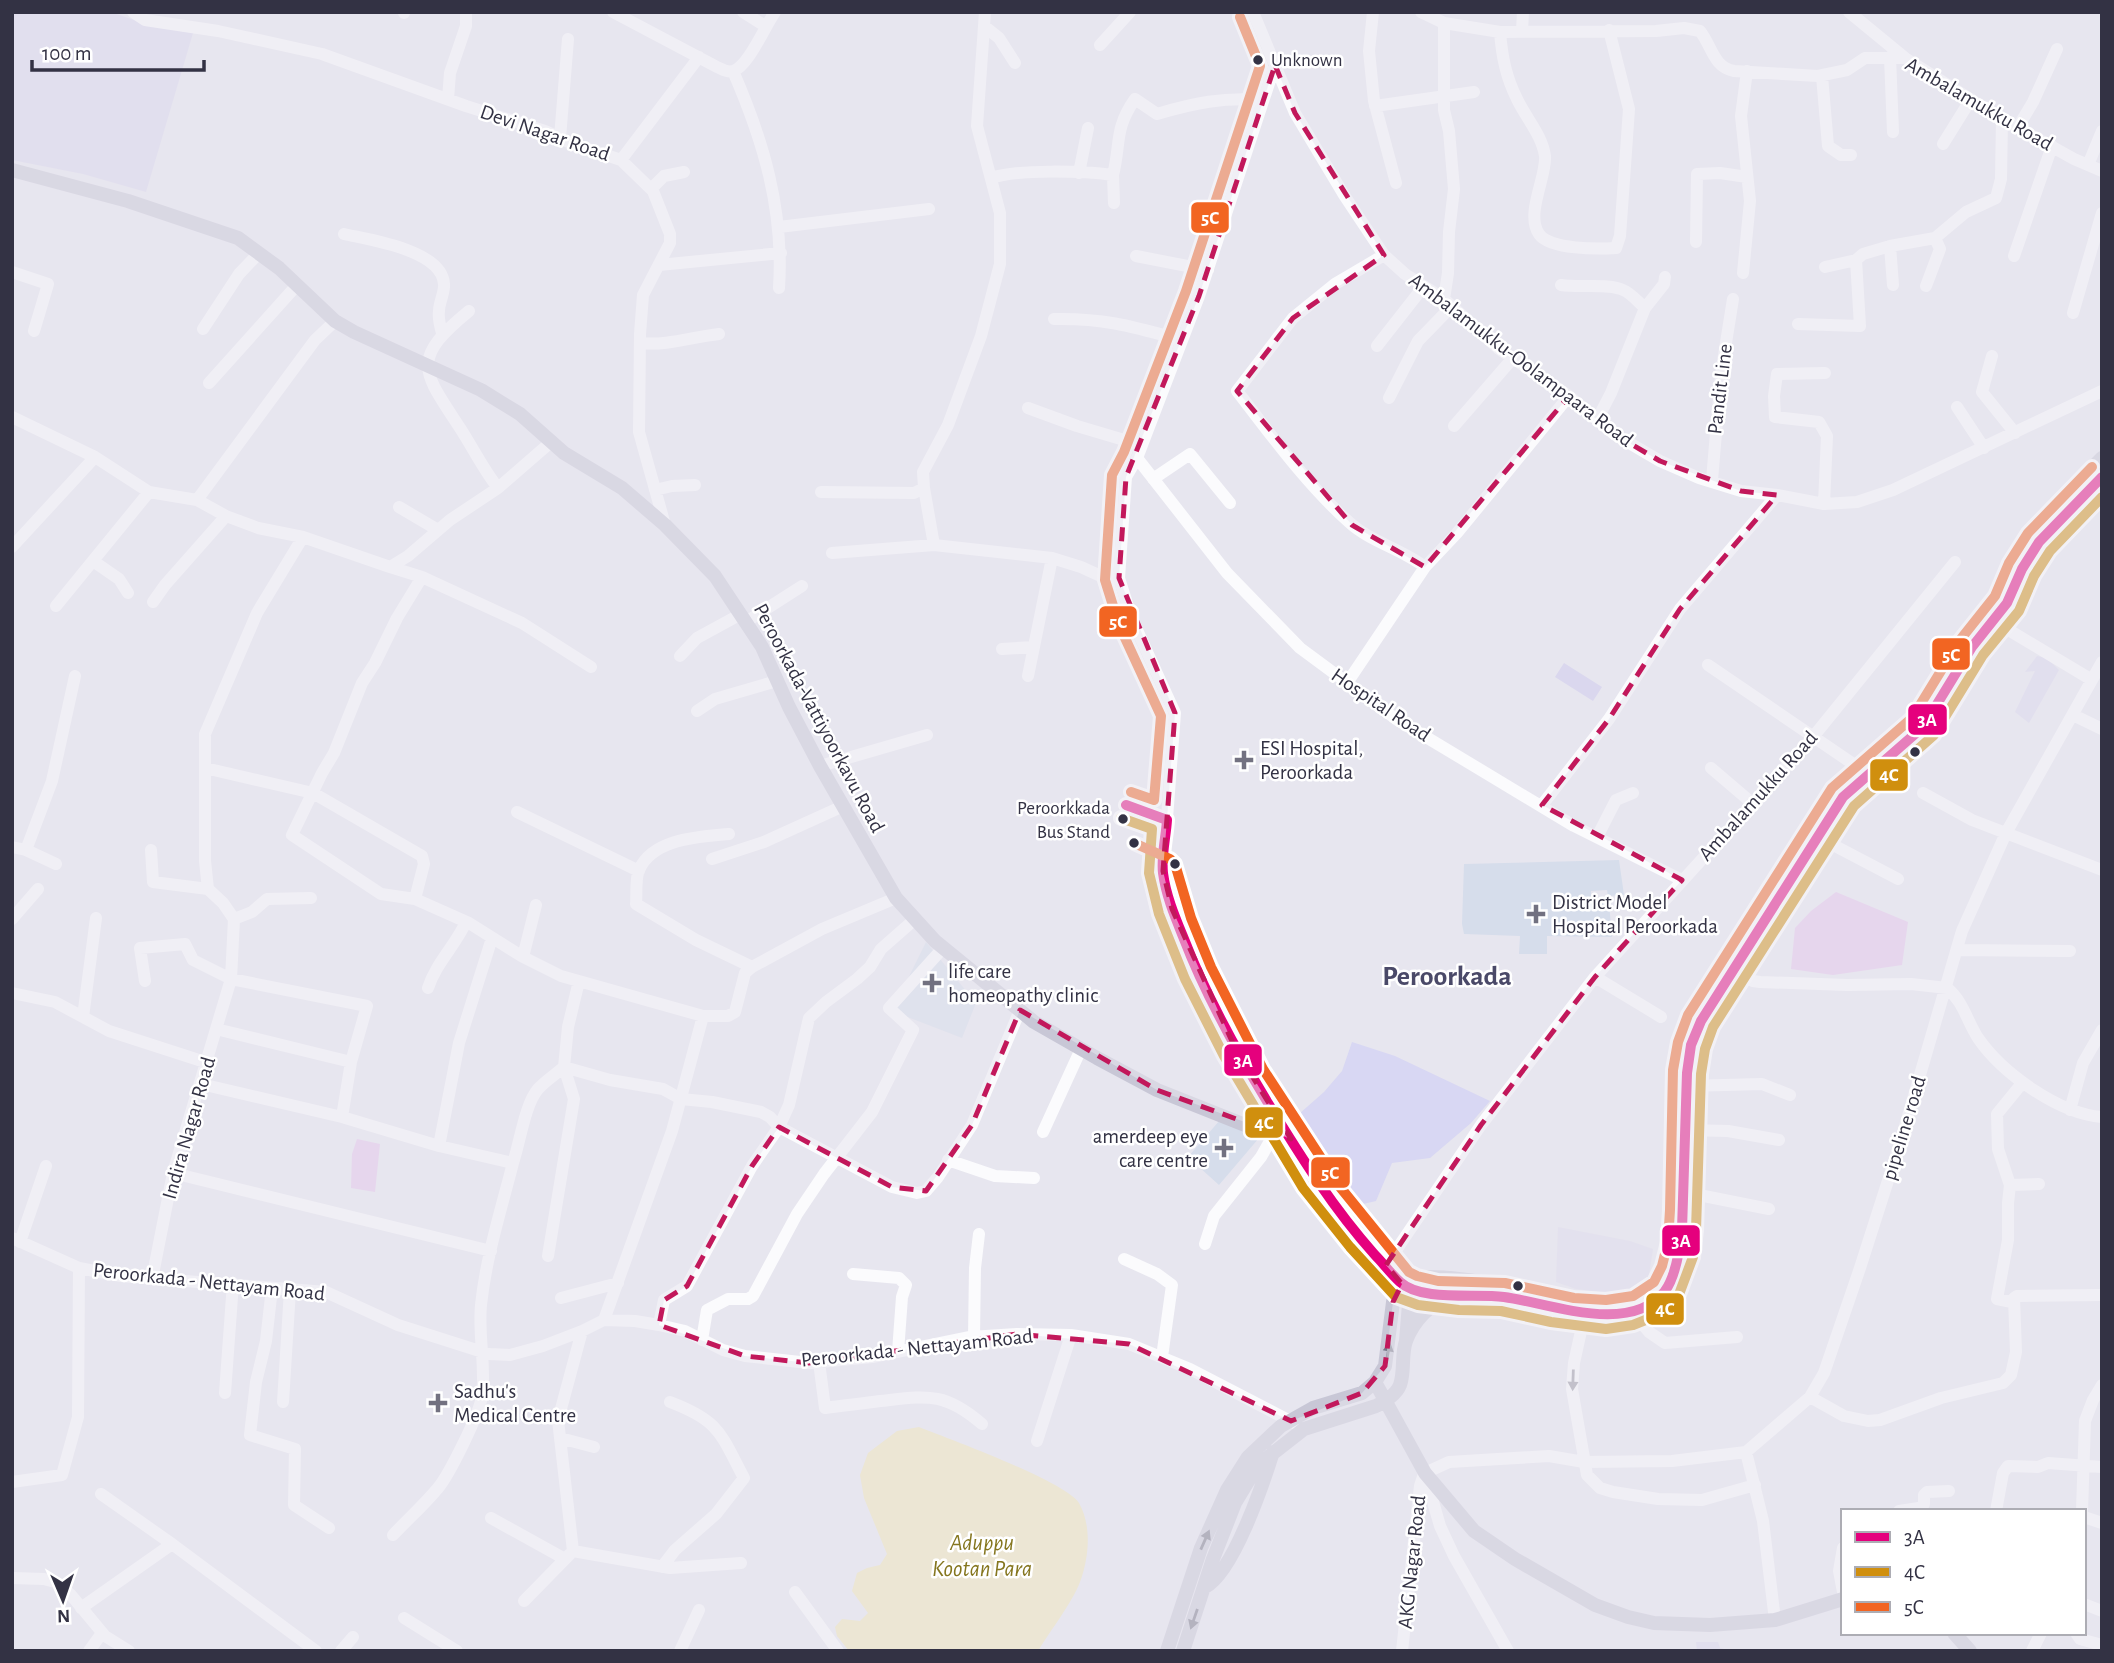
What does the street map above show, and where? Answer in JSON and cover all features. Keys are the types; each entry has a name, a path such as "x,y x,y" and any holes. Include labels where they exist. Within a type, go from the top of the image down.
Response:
{"main road":[{"name":"Peroorkada-Vattiyoorkavu Road","path":"12,170 128,201 238,237 297,285 335,321 481,390 520,414 564,453 621,488 716,576 762,647 841,807 896,898 914,920 943,948 1034,1022 1157,1090 1250,1127 1291,1139"},
{"path":"1167,1651 1201,1548 1227,1490 1248,1457 1268,1435 1313,1408 1362,1393 1376,1382 1385,1366 1393,1301 1402,1283 1418,1277 1457,1278 1586,1313 1606,1315 1632,1311 1650,1304 1666,1290 1673,1275 1682,1230 1685,1192 1677,1175 1676,1067 1682,1035 1690,1013 1727,965 1862,770 1908,725 1966,634 1994,599 2020,547 2035,526 2102,458"},
{"path":"1402,1283 1420,1291 1459,1296 1585,1303 1612,1301 1638,1294 1653,1283 1663,1264 1686,1130 1691,1045 1727,965 1826,798 1923,727 1972,647 2007,603 2022,569 2039,542 2102,477"},
{"path":"1183,1651 1213,1559 1235,1503 1258,1465 1304,1429 1376,1406 1386,1401 1400,1385 1409,1304 1402,1283 1360,1238 1314,1179 1291,1139"},
{"path":"1406,1341 1431,1306 1443,1299 1459,1296"},
{"path":"1376,1382 1424,1473 1474,1531 1525,1565 1595,1605 1654,1623 1710,1625 1775,1620 1841,1601"},
{"path":"1190,1581 1205,1588"},
{"path":"1956,1635 1970,1651"}],"street":[{"name":"Devi Nagar Road","path":"133,12 145,20 218,31 322,54 621,160 651,189 670,234 670,243 643,295 640,343 639,432 665,526"},
{"path":"448,99 450,73 466,26 466,12"},
{"path":"613,12 636,18 726,71 733,71 750,54 775,12"},
{"path":"743,12 765,26"},
{"path":"934,545 923,472 957,400 981,335 1000,264 1000,213 977,125 985,12"},
{"path":"1100,45 1130,12"},
{"name":"Ambalamukku-Oolampaara Road","path":"1253,12 1295,113 1384,255 1405,274 1448,302 1499,349 1569,396 1614,434 1660,461 1699,478 1741,491 1824,504 1857,502 1892,490 2102,391"},
{"path":"1373,12 1369,51 1375,106 1396,183"},
{"name":"Ambalamukku Road","path":"1421,12 1444,23 1500,32 1656,31 1684,28 1700,31 1707,40 1713,58 1724,69 1782,76 1822,76 1847,70 1866,58 1905,58 2002,118 2102,171"},
{"path":"1458,26 1460,12"},
{"path":"1522,31 1523,12"},
{"path":"1849,12 1905,58"},
{"path":"1389,398 1418,341 1448,302 1454,189 1444,96 1444,23"},
{"path":"984,26 999,38 1015,63"},
{"path":"1500,32 1506,72 1517,99 1535,130 1545,159 1538,184 1535,211 1537,232 1543,239 1562,245 1606,249 1616,248 1620,236 1629,109 1609,30"},
{"path":"560,138 568,38"},
{"path":"2018,127 2033,102 2057,49"},
{"path":"621,160 699,57"},
{"path":"1890,57 1893,132"},
{"path":"1275,65 1208,270 1139,452 1126,477 1119,578 1132,619 1175,713 1163,871 1172,909 1197,973 1236,1050 1291,1139"},
{"path":"733,71 754,117 775,194 779,227 779,288"},
{"path":"1743,273 1750,201 1741,116 1747,71"},
{"path":"1822,76 1828,146 1841,155 1851,155"},
{"path":"1375,106 1474,92"},
{"path":"1114,203 1115,149 1123,116 1135,99 1157,114 1191,104 1231,98 1262,100"},
{"path":"1943,144 1971,99"},
{"path":"1825,267 1856,260 1863,254 1890,246 1935,238 1966,212 1996,198 2001,179 2002,118"},
{"path":"1079,173 1088,128"},
{"path":"2088,165 2102,131"},
{"path":"2014,256 2052,146"},
{"path":"651,189 664,176 684,172"},
{"path":"1696,242 1697,174 1720,173 1747,177"},
{"path":"991,178 1005,174 1113,175"},
{"path":"779,227 929,209"},
{"path":"2073,313 2102,213"},
{"path":"344,234 407,249 429,261 440,272 444,283 438,314 442,333"},
{"path":"1926,286 1941,249 1935,238"},
{"path":"1890,246 1893,285"},
{"path":"203,329 239,274 259,253"},
{"path":"659,265 780,253"},
{"path":"1384,255 1335,284 1293,318 1237,391 1291,460 1352,524 1412,556 1425,567"},
{"path":"1136,256 1208,270"},
{"path":"1798,324 1860,326 1856,260"},
{"path":"12,272 48,284 34,331"},
{"path":"1597,420 1611,393 1645,308 1664,284 1665,277"},
{"path":"209,383 297,285"},
{"path":"1561,285 1580,288 1608,286 1624,290 1645,308"},
{"path":"1377,346 1424,286"},
{"name":"Pandit Line","path":"1712,481 1719,391 1733,299"},
{"path":"469,311 442,333 427,365 429,379 498,488"},
{"path":"1054,319 1085,318 1119,322 1182,340"},
{"path":"197,500 315,341 335,321"},
{"path":"640,343 669,344 719,334"},
{"path":"1992,356 1982,392 2015,433"},
{"path":"1454,426 1513,358"},
{"path":"1824,504 1827,436 1819,422 1775,417 1773,410 1777,374 1825,373"},
{"path":"1347,683 1425,567 1457,533 1569,396"},
{"path":"1957,407 1984,448"},
{"path":"1028,408 1139,452"},
{"path":"12,417 95,457 149,492 197,500 226,516 258,528 303,537 422,577 522,623 592,667"},
{"path":"390,567 498,488 551,442"},
{"name":"Hospital Road","path":"1139,452 1153,479 1227,573 1300,648 1396,719 1597,837 1682,880"},
{"path":"1153,479 1190,454 1230,503"},
{"path":"12,547 95,457"},
{"path":"655,490 672,485 695,485"},
{"path":"821,492 914,493 925,488"},
{"path":"56,606 149,492"},
{"path":"1542,806 1609,719 1681,609 1777,495"},
{"path":"398,507 438,530"},
{"path":"153,602 226,516"},
{"path":"208,889 205,861 205,734 257,613 303,537"},
{"path":"832,553 934,545 1052,558 1105,578 1119,578"},
{"path":"1028,676 1052,558"},
{"path":"93,561 119,579 128,593"},
{"name":"Ambalamukku Road","path":"1386,1265 1481,1125 1595,977 1813,737 1955,562"},
{"path":"422,577 362,683 334,753 292,835 382,894 415,899 466,922 523,957 561,975 703,1016 728,1016 735,1012 745,972 752,967 822,929 896,898"},
{"path":"680,656 696,638 743,618 802,586"},
{"path":"1992,620 2092,680"},
{"path":"1002,649 1034,647"},
{"name":"pipeline road","path":"1746,1452 1810,1397 1825,1373 1947,988 1962,931 2006,833 2102,662"},
{"path":"1708,665 1862,770"},
{"path":"26,850 52,781 75,676"},
{"path":"697,711 715,699 778,681"},
{"path":"2073,715 2102,729"},
{"path":"820,766 927,735"},
{"path":"205,768 313,793 422,856 424,864 415,899"},
{"path":"1711,768 1752,803"},
{"path":"1597,837 1616,800 1633,793"},
{"path":"1923,793 1972,820 2102,870"},
{"path":"712,859 764,842 841,807"},
{"path":"517,812 639,871"},
{"path":"729,834 685,839 651,855 639,871 636,904 696,940 752,967"},
{"path":"1816,836 1898,879"},
{"path":"12,847 26,850 56,864"},
{"path":"151,850 153,882 208,889 223,903 234,919 252,912 267,899 311,898"},
{"path":"12,919 38,889"},
{"path":"523,957 536,905"},
{"path":"83,1017 96,918"},
{"name":"Indira Nagar Road","path":"152,1279 173,1173 231,979 234,919"},
{"path":"659,1325 663,1300 687,1286 752,1166 779,1127 789,1105 809,1018 870,967 881,949 914,920"},
{"path":"428,988 438,964 457,942 466,922"},
{"path":"439,1146 459,1043 492,938"},
{"path":"145,981 140,947 185,944 193,960 231,979 367,1006 351,1062 342,1117"},
{"path":"702,1340 707,1310 728,1299 748,1300 753,1296 797,1214 872,1112 913,1030 889,1008 943,948"},
{"path":"1957,950 2070,951"},
{"path":"1727,965 1753,981 1760,982 1911,984 1947,988 1961,1004 1979,1038 2018,1080 2059,1106 2102,1117"},
{"path":"1595,977 1661,1017"},
{"path":"548,1256 575,1099 564,1067 568,1027 579,981"},
{"path":"12,993 55,1002 108,1031 208,1063"},
{"path":"564,1067 610,1080 663,1089 681,1100 712,1102 761,1112 779,1127 892,1187 917,1193 926,1191 938,1177 972,1125 1020,1010"},
{"path":"604,1320 681,1100 703,1016"},
{"path":"216,1029 351,1062"},
{"path":"2070,1110 2083,1063 2102,1030"},
{"path":"1043,1132 1081,1049"},
{"path":"393,1535 439,1486 477,1414 483,1376 481,1306 491,1251 513,1163 528,1105 538,1089 564,1067"},
{"path":"201,1084 342,1117 439,1146 513,1163"},
{"path":"1687,1086 1762,1084 1790,1095"},
{"path":"2012,1302 1997,1298 2008,1240 2010,1185 1998,1149 1997,1114 2019,1087 2025,1084"},
{"path":"1686,1130 1728,1131 1779,1140"},
{"path":"1205,1244 1214,1216 1261,1157 1274,1134"},
{"path":"948,1160 995,1176 1034,1178"},
{"path":"16,1240 46,1167"},
{"path":"173,1173 491,1251"},
{"path":"2010,1185 2039,1184"},
{"path":"1685,1192 1769,1209"},
{"path":"974,1337 975,1268 979,1234"},
{"name":"Peroorkada - Nettayam Road","path":"16,1240 79,1268 152,1279 326,1292 398,1325 481,1352 510,1355 543,1346 604,1320 635,1321 685,1331 723,1350 745,1356 819,1362 898,1352 974,1337 1017,1334 1071,1335 1129,1344 1162,1357 1304,1429"},
{"path":"1124,1259 1172,1284 1162,1357"},
{"path":"12,1482 62,1475 78,1416 79,1268"},
{"path":"853,1274 899,1278 904,1281 906,1285 902,1297 898,1352"},
{"path":"225,1394 233,1283"},
{"path":"561,1298 618,1283"},
{"path":"272,1288 250,1435 295,1449 294,1505 329,1528"},
{"path":"283,1402 290,1290"},
{"path":"2012,1302 2017,1296 2102,1295"},
{"path":"1810,1397 1844,1416 1868,1421 1880,1420 1941,1398 2003,1383 2011,1375 2016,1352 2016,1320 2012,1302"},
{"path":"1632,1311 1649,1332 1665,1343 1737,1337"},
{"path":"1586,1313 1574,1363 1572,1389 1587,1475 1600,1488 1632,1496 1702,1500 1755,1485"},
{"path":"524,1601 569,1555 570,1511 558,1420 582,1331"},
{"path":"1037,1441 1071,1335"},
{"path":"819,1362 825,1408 931,1396 967,1411 982,1424"},
{"path":"2082,1509 2085,1421 2102,1385"},
{"path":"662,1567 676,1550 716,1514 744,1478 719,1431 710,1421 696,1412 670,1402"},
{"path":"559,1438 594,1447"},
{"path":"1508,1651 1440,1526 1424,1473 1449,1462 1549,1455 1584,1462 1672,1461 1746,1452 1763,1521 1775,1620"},
{"path":"1996,1509 2003,1473 2008,1466 2038,1468 2048,1462 2102,1466"},
{"name":"AKG Nagar Road","path":"1402,1651 1420,1486 1424,1473"},
{"path":"1912,1509 1924,1504 1924,1495 1927,1492 1950,1491"},
{"path":"101,1494 316,1651"},
{"path":"491,1518 569,1555 670,1568 741,1563"},
{"path":"81,1608 172,1544"},
{"path":"1841,1560 1841,1582"},
{"path":"12,1578 55,1582 71,1595 102,1633 129,1651"},
{"path":"795,1592 838,1651"},
{"path":"680,1651 699,1610"},
{"path":"404,1618 457,1651"},
{"path":"89,1651 102,1633"},
{"path":"2032,1651 2040,1635"},
{"path":"2077,1635 2080,1639 2102,1645"},
{"path":"341,1651 353,1637"}],"highlighted area":[{"path":"1275,65 1295,113 1384,255 1293,318 1237,391 1352,525 1425,567 1569,396 1614,434 1660,461 1741,491 1777,495 1680,609 1609,719 1542,805 1682,880 1595,977 1481,1125 1386,1265 1402,1284 1393,1302 1385,1366 1362,1393 1291,1421 1129,1344 1017,1334 809,1363 745,1356 659,1325 664,1300 687,1286 752,1166 779,1127 892,1187 926,1191 972,1125 1020,1010 1157,1090 1291,1139 1236,1050 1172,909 1163,871 1175,713 1119,578 1126,477 1199,296"}],"shaded area":[{"path":"12,12 111,12 151,26 193,33 146,192 83,174 12,160"},
{"path":"2037,656 2047,658 2059,670 2029,723 2015,712 2035,671 2025,672"},
{"path":"1564,663 1602,687 1593,701 1555,677"},
{"name":"District Model Hospital Peroorkada","path":"1619,860 1624,895 1608,896 1607,890 1591,891 1591,903 1609,903 1612,937 1547,936 1547,954 1519,954 1520,936 1464,934 1464,864"},
{"path":"1836,892 1908,922 1902,965 1833,975 1791,969 1795,928 1811,911"},
{"name":"life care homeopathy clinic","path":"926,942 976,1003 962,1038 892,1011"},
{"path":"1352,1042 1395,1056 1490,1101 1471,1123 1430,1158 1392,1163 1376,1201 1363,1204 1300,1122 1299,1114 1324,1092 1342,1071"},
{"name":"amerdeep eye care centre","path":"1220,1120 1259,1138 1219,1185 1188,1157"},
{"path":"357,1139 380,1144 375,1192 351,1188 352,1154"},
{"path":"1558,1227 1630,1241 1653,1249 1648,1281 1640,1287 1615,1294 1576,1289 1556,1282"},
{"path":"1696,1642 1718,1642 1720,1648 1734,1651 1697,1651"}],"water":[{"name":"Aduppu Kootan Para","path":"919,1427 1030,1472 1069,1494 1079,1503 1087,1532 1083,1573 1072,1599 1038,1651 849,1651 837,1636 835,1627 842,1619 860,1621 868,1613 852,1591 857,1573 880,1565 887,1554 864,1498 860,1475 868,1453 897,1431"}],"transit line":[{"name":"5C","path":"1131,792 1154,800 1161,716 1119,625 1105,580 1112,475 1124,452 1186,291 1260,66 1240,17"},
{"name":"5C","path":"1134,843 1170,859 1175,864 1191,918 1211,967 1263,1069 1340,1187 1409,1272 1438,1281 1505,1283 1574,1298 1606,1300 1633,1296 1654,1282 1662,1266 1668,1242 1673,1070 1678,1042 1688,1015 1832,788 1912,718 1960,640 1995,596 2009,563 2028,533 2092,467"},
{"name":"3A","path":"1126,805 1167,820 1163,853 1166,890 1212,1002 1256,1083 1305,1162 1345,1219 1397,1279 1421,1292 1449,1296 1504,1297 1588,1313 1631,1312 1650,1304 1665,1291 1677,1262 1682,1230 1687,1073 1691,1045 1701,1021 1843,797 1923,727 1972,647 2007,603 2022,569 2039,542 2102,477"},
{"name":"4C","path":"1121,818 1152,829 1149,873 1159,914 1185,979 1224,1056 1303,1188 1350,1247 1396,1297 1418,1305 1501,1311 1551,1322 1606,1329 1633,1325 1658,1315 1678,1297 1693,1257 1701,1074 1705,1049 1713,1027 1854,806 1934,735 1983,655 2019,611 2034,576 2050,551 2102,497"}],"place":[{"name":"Unknown","path":"1258,60"},
{"name":"ESI Hospital, Peroorkada","path":"1244,760"},
{"name":"Peroorkkada Bus Stand","path":"1123,819"},
{"name":"District Model Hospital Peroorkada","path":"1536,914"},
{"name":"life care homeopathy clinic","path":"932,983"},
{"name":"amerdeep eye care centre","path":"1224,1148"},
{"name":"Sadhu's Medical Centre","path":"438,1403"}],"district":[{"name":"Peroorkada","path":"1447,977"}]}
